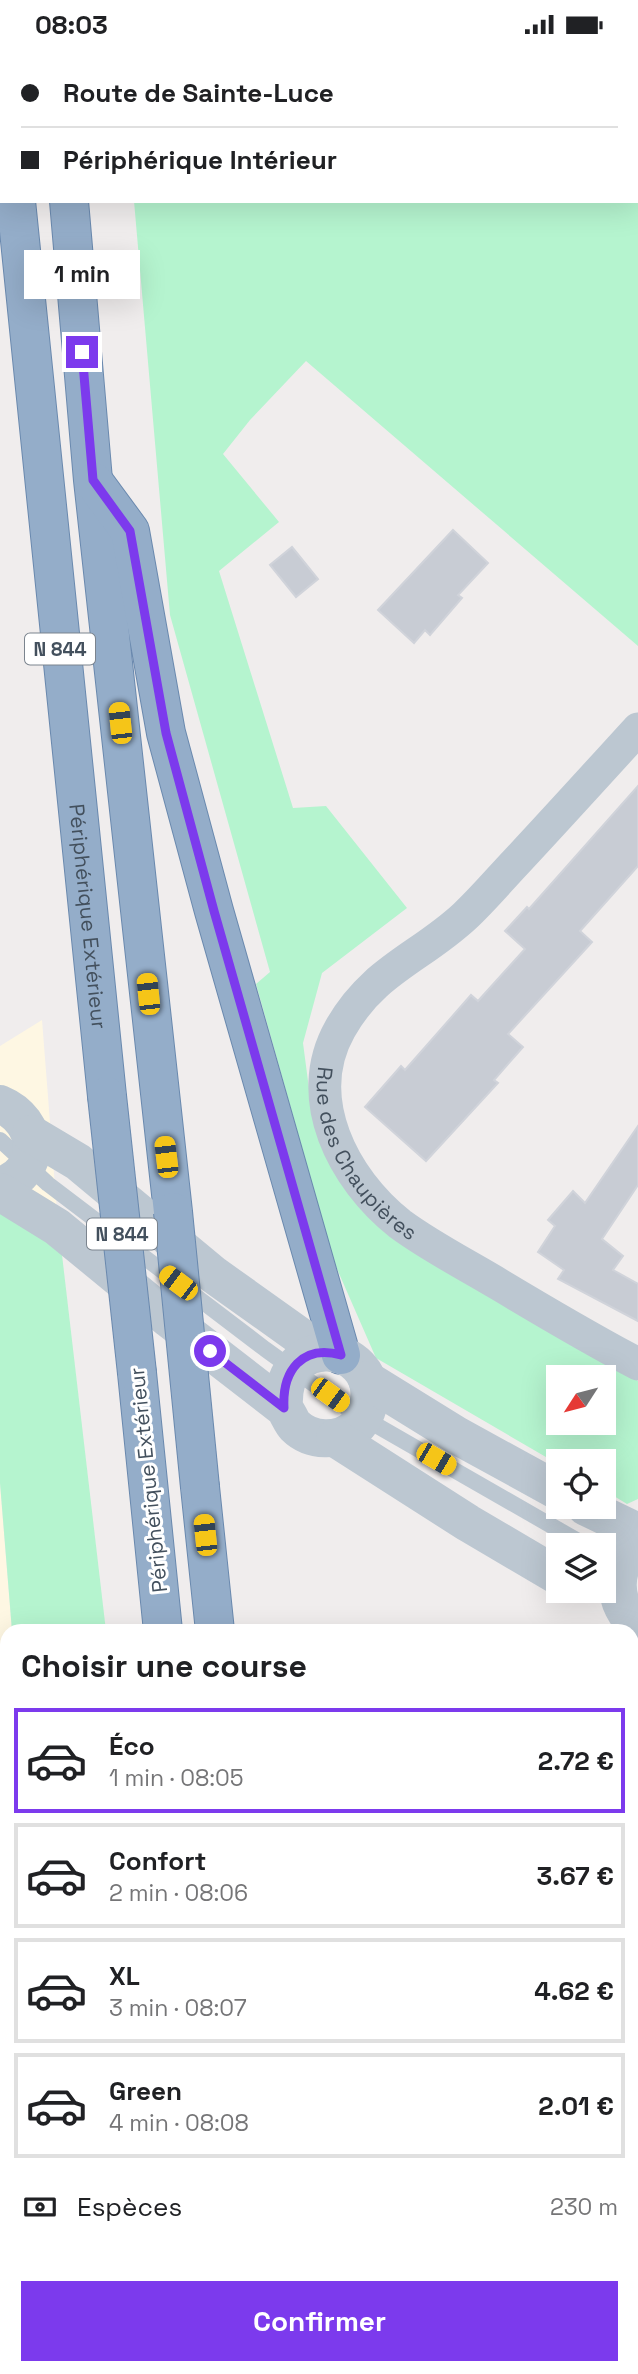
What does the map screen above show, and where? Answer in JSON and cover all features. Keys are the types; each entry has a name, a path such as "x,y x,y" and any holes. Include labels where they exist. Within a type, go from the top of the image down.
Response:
{"highway":[{"name":"Périphérique Extérieur","path":"16,203 162,1624"},
{"name":"N 844","path":"69,203 93,480 173,1212 214,1624"},
{"path":"93,480 130,531 166,733 331,1364"}],"street":[{"name":"Rue des Chaupières","path":"638,729 465,916 390,970 356,1004 333,1041 327,1057 323,1087 330,1127 347,1162 362,1185 400,1224 565,1325 638,1364"},
{"path":"0,1104 11,1109 23,1120 14,1156 78,1162 214,1275 370,1395 368,1410 349,1428 313,1437 304,1432 295,1426 284,1408 169,1319 57,1227 0,1192"},
{"path":"284,1408 283,1389 331,1364"},
{"path":"331,1364 546,1484"},
{"path":"349,1428 468,1523 546,1569"},
{"path":"592,1519 626,1585"}],"lane":[{"path":"331,1364 349,1428 561,1533"}],"shaded area":[{"path":"42,1020 57,1212 0,1212 0,1046"},
{"path":"0,1484 11,1624 0,1624"}],"green space":[{"path":"134,203 638,203 638,646 306,361 250,420 223,454 279,522 219,571 293,808 326,806 407,908 322,973 303,1043 313,1119 447,1272 610,1365 546,1365 546,1435 616,1435 616,1368 638,1381 638,1499 627,1504 616,1497 616,1449 546,1449 546,1457 376,1358 334,1262 256,984 270,972 170,615"},
{"path":"0,1212 57,1212 105,1624 11,1624 0,1483"}],"building":[{"path":"453,530 488,563 458,595 462,598 430,635 425,630 414,643 378,610"},
{"path":"292,547 318,579 296,597 270,565"},
{"path":"638,786 638,866 580,931 592,942 508,1034 523,1047 494,1080 498,1083 426,1161 365,1107 401,1066 405,1070 471,995 478,1001 525,949 505,931 527,907 529,909"},
{"path":"638,1126 638,1185 602,1239 623,1256 613,1270 638,1284 638,1321 558,1279 564,1270 538,1252 555,1226 548,1220 573,1191 585,1203"}],"route":[{"path":"82,352 93,480 130,531 166,733 341,1355 322,1352 304,1358 292,1369 283,1389 284,1408 210,1351"}]}
